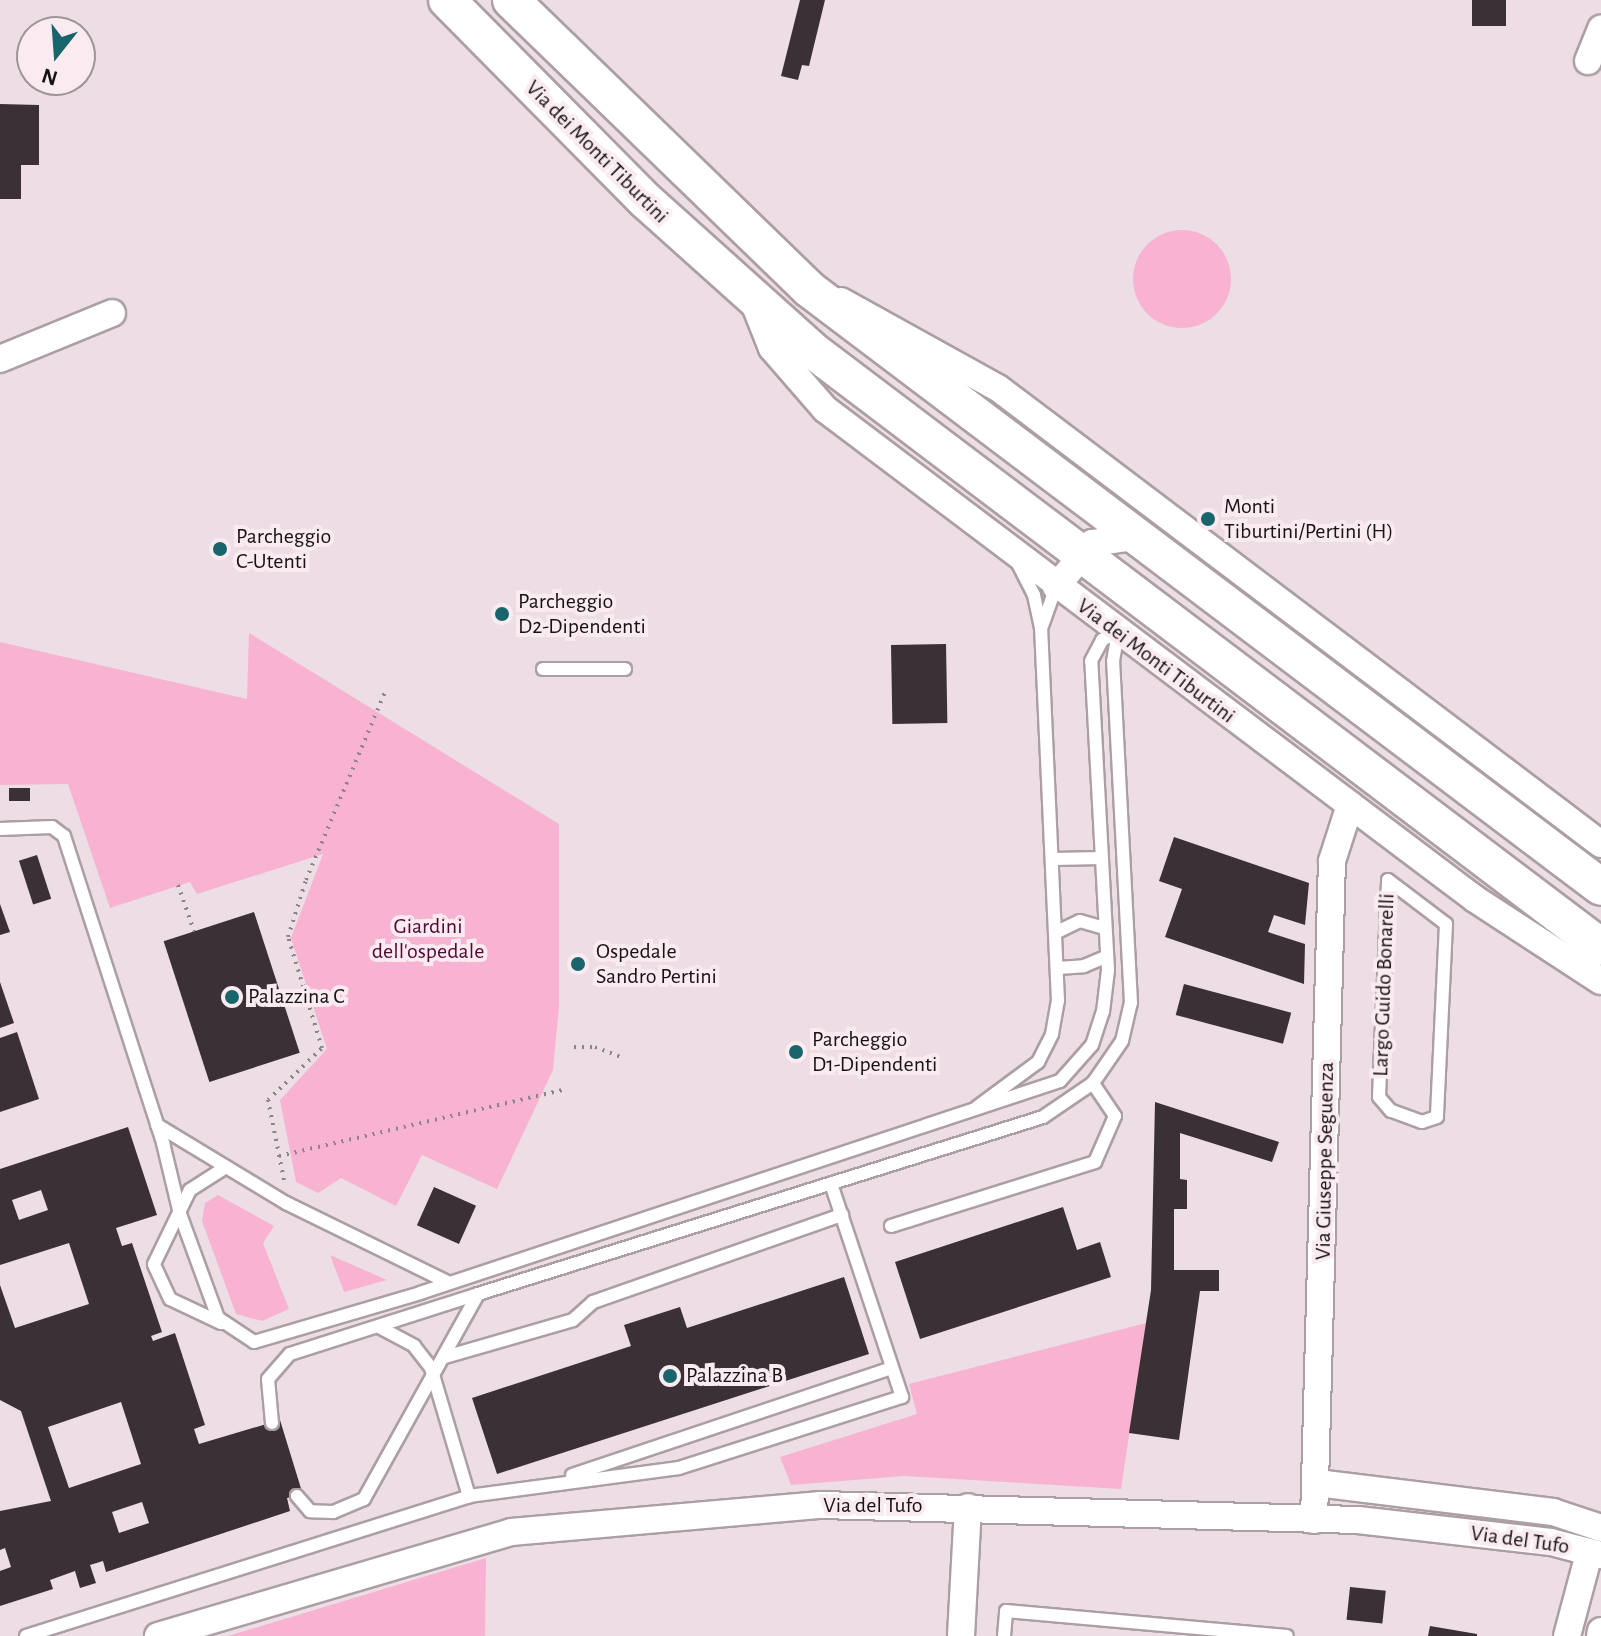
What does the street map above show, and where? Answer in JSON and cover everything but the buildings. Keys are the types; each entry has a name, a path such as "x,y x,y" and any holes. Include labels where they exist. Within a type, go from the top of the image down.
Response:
{"main road":[{"name":"Via dei Monti Tiburtini","path":"447,0 645,200 752,299 1079,556 1601,947"},
{"name":"Via dei Monti Tiburtini","path":"511,0 809,289 1601,887"}],"street":[{"path":"1588,61 1601,29"},
{"name":"Via dei Monti Tiburtini","path":"809,289 881,319 998,388 1601,844"},
{"name":"Via dei Monti Tiburtini","path":"752,299 772,348 825,409 1012,554 1350,805 1561,959 1601,981"},
{"path":"0,359 112,313"},
{"path":"1056,587 1079,556 1095,541 1134,537"},
{"name":"Via Giuseppe Seguenza","path":"1314,1520 1332,861 1350,805"},
{"name":"Via del Tufo","path":"1317,1483 1553,1512 1601,1528"},
{"name":"Via del Tufo","path":"158,1636 511,1532 821,1505 968,1507 1314,1520 1521,1538 1595,1554"},
{"path":"961,1636 968,1507"},
{"path":"1567,1636 1595,1554"}],"lane":[{"path":"968,1114 1038,1062 1052,1034 1058,968 1041,628 1034,595 1012,554"},
{"path":"1041,628 1056,587"},
{"path":"226,1167 197,1181 156,1253 164,1294 254,1342 968,1114 1060,1081 1082,1061 1103,1012 1107,956 1091,661 1102,640 1118,632"},
{"path":"272,1423 267,1401 276,1365 290,1354 1043,1117 1093,1083 1122,1041 1131,1003 1113,661 1118,632"},
{"path":"543,669 625,669"},
{"path":"0,829 52,827 64,836 157,1125 180,1214 224,1324"},
{"path":"1053,859 1102,858"},
{"name":"Largo Guido Bonarelli","path":"1388,880 1446,924 1437,1117 1422,1122 1391,1111 1379,1097 1388,880"},
{"path":"1057,932 1080,921 1105,928"},
{"path":"1058,968 1084,966 1107,956"},
{"path":"891,1226 1095,1162 1115,1116 1093,1083"},
{"path":"157,1125 286,1203 447,1282"},
{"path":"26,1636 469,1496 679,1468 902,1397 831,1184"},
{"path":"445,1357 573,1320 593,1302 842,1215"},
{"path":"297,1496 310,1511 333,1512 364,1499 435,1379 478,1294"},
{"path":"379,1327 414,1346 435,1379 469,1496"},
{"path":"550,1483 892,1368"},
{"path":"1004,1636 1006,1611 1287,1636"}],"path":[{"path":"286,1203 268,1100 322,1048 288,937 306,880 385,692"},
{"path":"178,885 194,931"},
{"path":"574,1047 595,1047 619,1056"},
{"path":"279,1156 563,1090"}],"green space":[{"path":"1182,230 1201,234 1217,244 1227,260 1231,279 1227,298 1217,314 1201,324 1182,328 1163,324 1147,314 1137,298 1133,279 1137,260 1147,244 1163,234"},
{"name":"Giardini dell'ospedale","path":"249,633 559,824 559,1007 553,1070 497,1189 422,1155 396,1206 341,1178 318,1193 296,1182 280,1100 327,1049 291,938 323,854 197,894 190,882 110,908 68,784 0,785 0,642 247,699"},
{"path":"218,1195 274,1226 263,1243 289,1309 262,1321 236,1314 202,1221 205,1203"},
{"path":"330,1255 387,1280 344,1292"},
{"path":"1146,1323 1121,1489 904,1476 791,1485 780,1457 917,1414 909,1384"},
{"path":"486,1558 485,1636 228,1636"}],"place":[{"name":"Monti Tiburtini/Pertini (H)","path":"1208,519"},
{"name":"Parcheggio C-Utenti","path":"220,549"},
{"name":"Parcheggio D2-Dipendenti","path":"502,614"},
{"name":"Ospedale Sandro Pertini","path":"578,964"},
{"name":"Palazzina C","path":"232,997"},
{"name":"Parcheggio D1-Dipendenti","path":"796,1052"},
{"name":"Palazzina B","path":"670,1376"}]}
